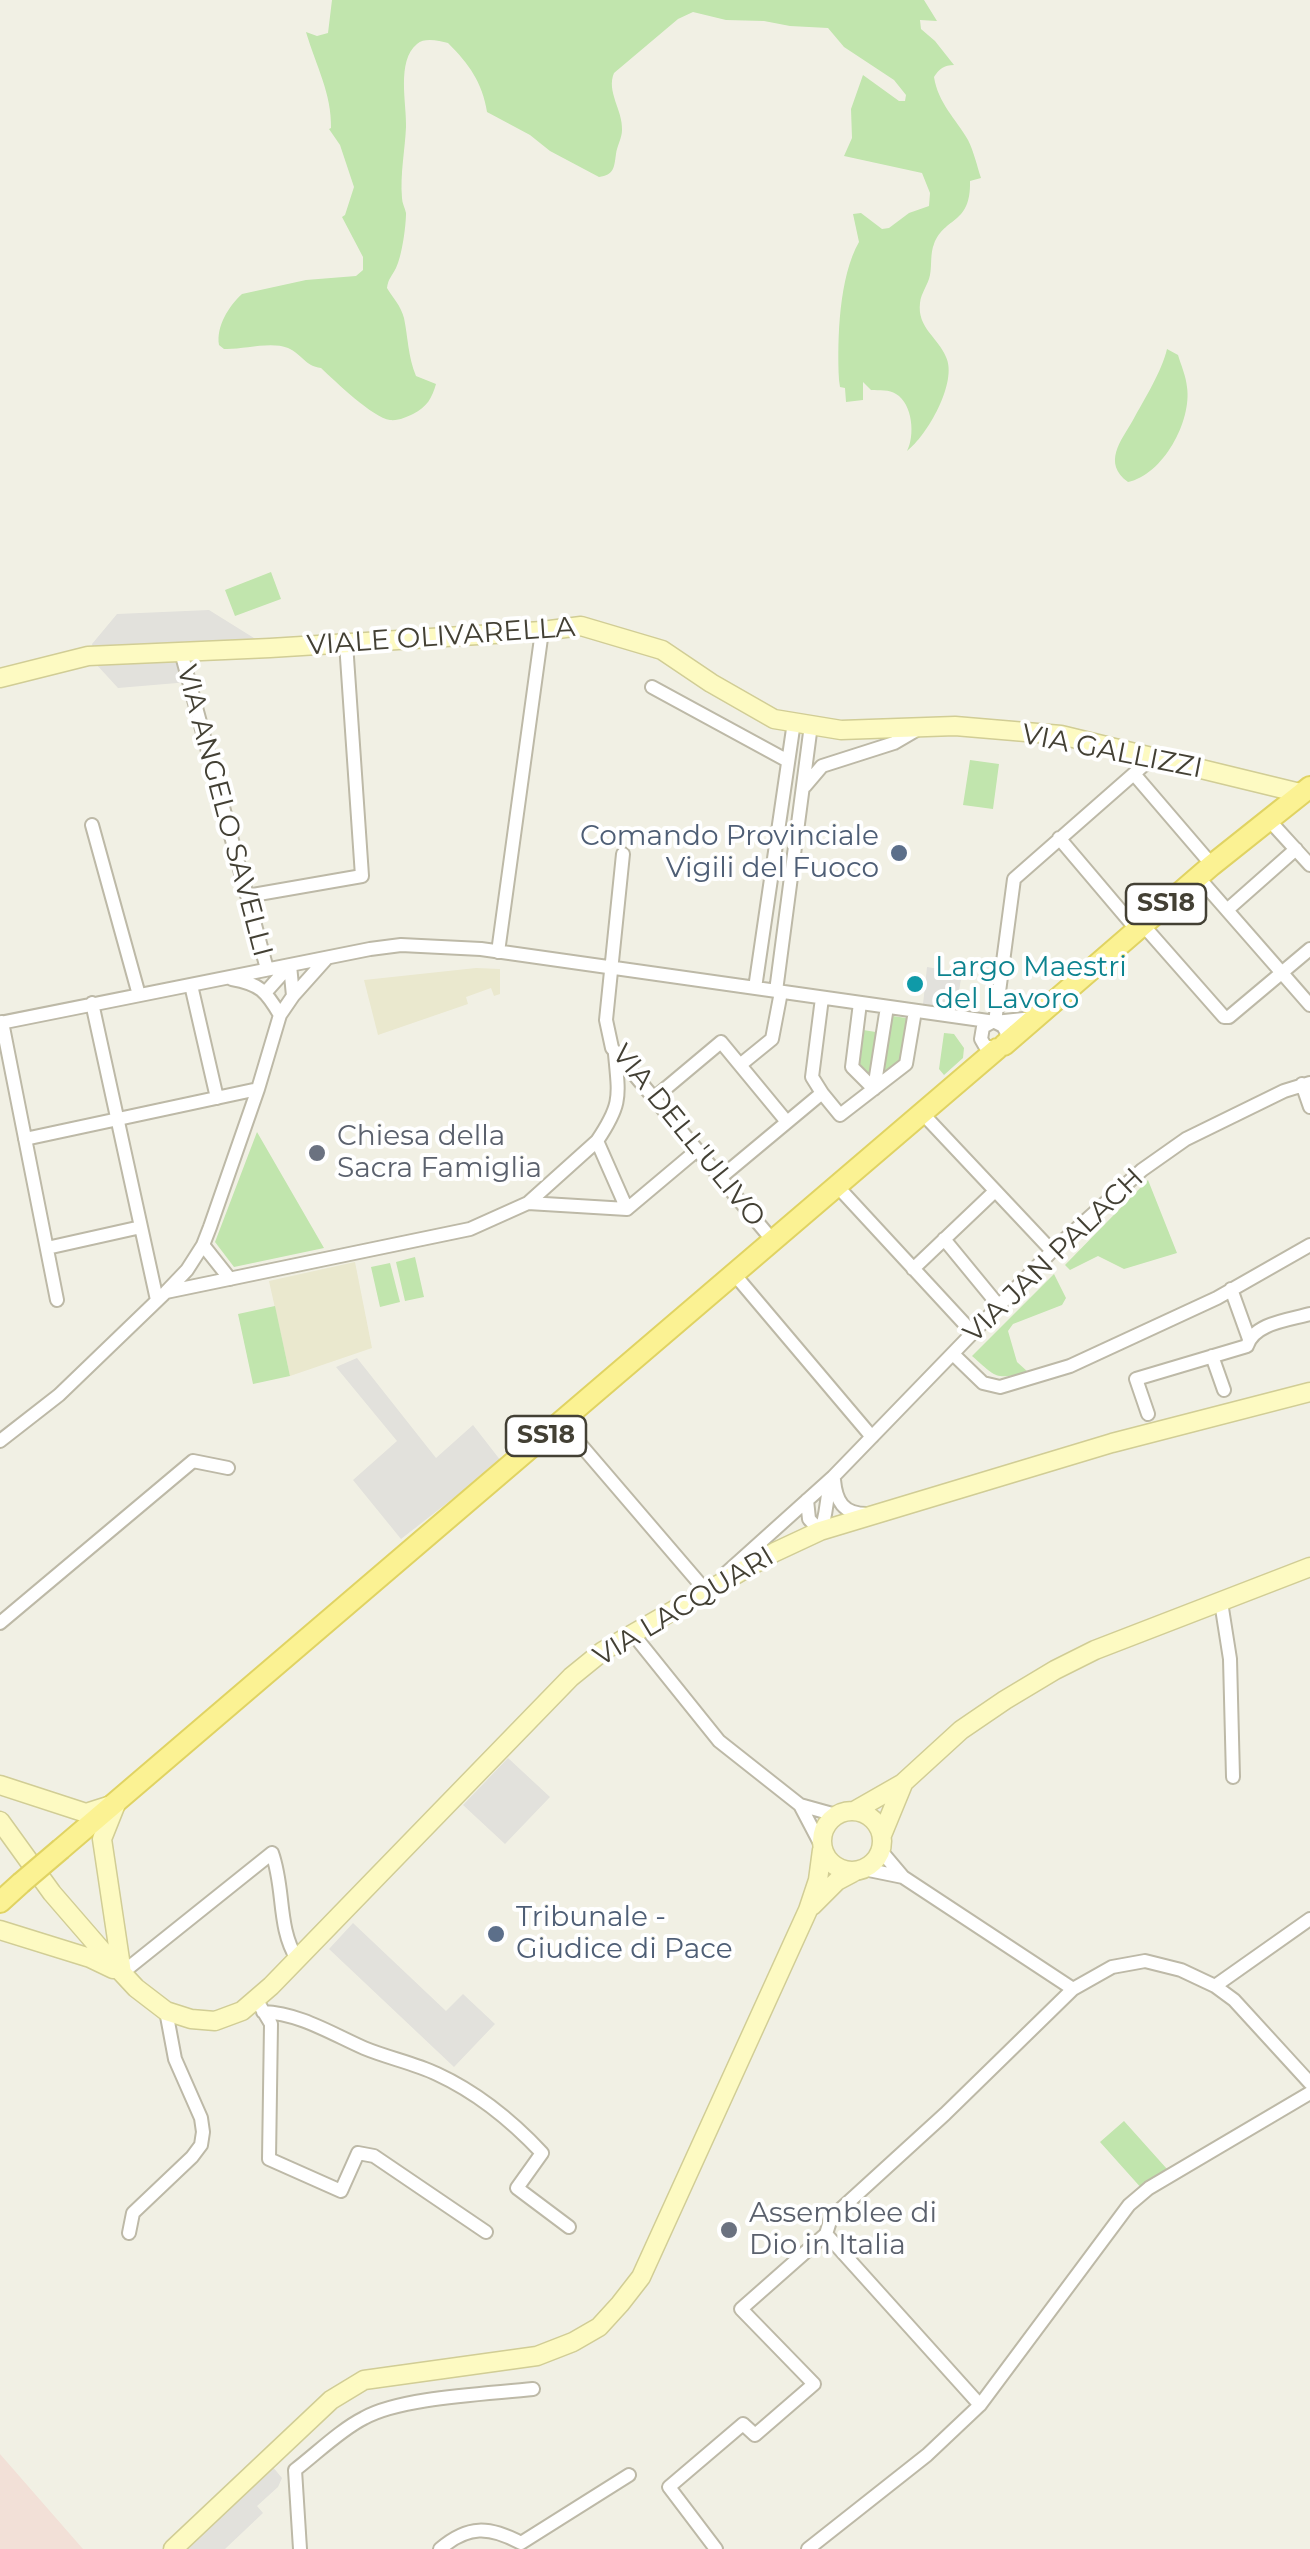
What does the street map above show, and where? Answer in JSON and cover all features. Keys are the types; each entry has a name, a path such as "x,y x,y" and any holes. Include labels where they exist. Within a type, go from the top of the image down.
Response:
{"main road":[{"name":"SS18","path":"0,1902 923,1114 976,1068 991,1043 1034,1018 1204,871 1305,790"}],"street":[{"name":"VIALE OLIVARELLA","path":"0,678 88,656 581,626 662,650 774,719 840,730 920,727"},
{"path":"498,952 542,631"},
{"path":"247,896 362,876 346,642"},
{"name":"VIA ANGELO SAVELLI","path":"182,652 266,970"},
{"path":"652,687 788,761"},
{"path":"755,988 788,761 803,724"},
{"path":"740,1065 772,1039 804,788 803,724"},
{"name":"VIA GALLIZZI","path":"920,727 956,726 1061,736 1305,790"},
{"path":"804,788 822,766 894,743 920,727"},
{"path":"993,1022 1014,878 1153,757"},
{"path":"1134,774 1204,871 1227,910 1310,1005"},
{"path":"1268,818 1310,865"},
{"path":"92,825 138,995"},
{"path":"1059,838 1224,1018 1310,949"},
{"path":"1227,910 1296,849"},
{"name":"VIA DELL'ULIVO","path":"623,854 606,1020 614,1052 774,1242"},
{"path":"56,1300 1,1023 401,945 498,952 993,1022 1034,1018"},
{"path":"0,1441 59,1396 187,1270 203,1245 280,1015 327,958"},
{"path":"266,993 290,965"},
{"path":"290,965 293,996"},
{"path":"224,978 251,982 266,993 280,1015"},
{"path":"191,985 217,1098"},
{"path":"822,998 812,1077 840,1115 906,1064 914,1011"},
{"path":"860,1003 852,1067 874,1089"},
{"path":"92,1004 141,1227 162,1296"},
{"path":"874,1089 887,1007"},
{"path":"956,1017 991,1043"},
{"path":"991,1043 1007,1033 1003,1026 993,1022"},
{"path":"991,1043 984,1027 993,1022"},
{"path":"653,1100 720,1042 788,1122"},
{"path":"162,1296 470,1229 528,1203 597,1141 611,1120 619,1096 614,1052"},
{"path":"1306,1084 1310,1107"},
{"name":"VIA JAN PALACH","path":"706,1591 833,1478 1052,1251 1142,1170 1186,1140 1306,1084"},
{"path":"25,1139 258,1089"},
{"path":"720,1178 822,1093"},
{"path":"923,1114 1052,1251"},
{"path":"597,1141 627,1209"},
{"path":"528,1203 627,1209 696,1151"},
{"path":"838,1187 972,1333"},
{"path":"913,1269 995,1190"},
{"path":"46,1248 141,1227"},
{"path":"944,1239 999,1306"},
{"path":"203,1245 230,1279"},
{"path":"952,1354 984,1383 1000,1388 1070,1366 1231,1290 1310,1245"},
{"path":"735,1275 872,1437"},
{"path":"1148,1414 1136,1379 1247,1346 1248,1338 1231,1290"},
{"path":"1248,1338 1257,1330 1310,1314"},
{"path":"1212,1356 1224,1390"},
{"name":"VIA LACQUARI","path":"0,1821 52,1893 136,1988 166,2011 192,2019 215,2020 260,2006 297,1959 571,1677 603,1652 706,1591 775,1552 870,1514 1112,1443 1310,1392"},
{"path":"562,1423 706,1591"},
{"path":"0,1623 192,1461 228,1468"},
{"path":"833,1478 836,1498 842,1507 849,1512 870,1514"},
{"path":"807,1500 809,1519 820,1531 833,1478"},
{"path":"173,2549 330,2400 364,2380 537,2356 573,2342 599,2326 620,2304 640,2277 808,1910 818,1880 824,1828 904,1783 961,1730 1055,1670 1095,1650 1310,1567"},
{"path":"1221,1602 1230,1659 1232,1777"},
{"path":"633,1634 719,1741 800,1805 831,1864 904,1877"},
{"path":"808,1910 837,1881 871,1865 904,1783"},
{"path":"0,1785 86,1814 116,1804"},
{"path":"116,1804 102,1839 122,1973"},
{"path":"800,1805 872,1818 881,1843 904,1877 1073,1989"},
{"path":"122,1973 272,1853 280,1874 286,1941 297,1959"},
{"path":"1215,1986 1310,1919"},
{"path":"0,1930 90,1958 122,1973"},
{"path":"716,2549 668,2487 743,2424 755,2436 814,2384 741,2310 826,2234 830,2218 945,2114 1073,1989 1112,1967 1144,1961 1181,1970 1234,2000 1310,2083"},
{"path":"260,2006 283,2012 386,2058 436,2074 476,2098 523,2133 542,2153 518,2188 569,2227"},
{"path":"260,2006 271,2024 270,2158 340,2192 358,2154 374,2156 486,2232"},
{"path":"128,2232 133,2213 201,2145 201,2118 176,2060 166,2011"},
{"path":"808,2549 927,2455 980,2404 1129,2205 1149,2188 1310,2093"},
{"path":"826,2234 980,2404"},
{"path":"295,2470 364,2417 432,2400 534,2389"},
{"path":"284,2444 295,2470 300,2549"},
{"path":"440,2549 460,2534 480,2530 504,2534 521,2546 629,2474"}],"shaded area":[{"path":"209,610 270,648 182,652 189,682 118,688 96,664 92,644 117,614"},
{"path":"927,967 962,973 956,1009 923,1004"},
{"path":"500,969 500,994 494,996 491,988 466,997 468,1004 378,1035 364,980"},
{"path":"355,1262 372,1348 290,1376 269,1281"},
{"path":"357,1358 436,1458 473,1425 501,1461 401,1539 353,1480 397,1441 336,1367"},
{"path":"508,1758 550,1797 505,1844 463,1805"},
{"path":"353,1923 446,2011 463,1994 495,2024 454,2067 329,1949"},
{"path":"0,2454 83,2549 0,2549"},
{"path":"267,2460 282,2478 278,2487 257,2506 263,2513 225,2549 173,2549"}],"green space":[{"path":"332,0 924,0 937,21 920,20 921,29 954,65 938,72 934,77 936,86 968,140 981,178 970,181 962,213 934,244 930,275 921,299 922,319 949,368 939,408 923,434 907,451 911,421 902,399 890,391 871,390 863,382 863,400 846,402 845,388 840,387 841,309 847,273 859,242 853,214 861,213 882,229 889,228 909,213 929,206 930,193 922,173 844,156 852,138 851,109 863,75 899,101 905,101 906,95 894,80 844,47 828,28 726,20 693,12 678,19 614,73 612,87 622,133 612,170 599,177 487,112 474,74 448,43 420,42 411,52 405,72 405,225 400,256 387,288 403,314 416,376 436,384 428,402 411,415 390,420 364,406 321,368 288,348 273,345 224,349 219,345 222,324 242,294 306,280 356,276 363,270 363,257 342,217 354,187 340,145 329,129 331,116 326,92 306,32 317,36 328,33"},
{"path":"1167,349 1178,355 1185,375 1185,415 1163,458 1153,469 1128,482 1116,467 1116,452 1157,376"},
{"path":"271,572 281,599 235,616 225,590"},
{"path":"970,760 999,764 993,809 963,805"},
{"path":"886,1015 913,1019 906,1064 874,1089 852,1067 857,1029 882,1033"},
{"path":"944,1033 954,1034 964,1048 963,1058 944,1075 939,1069"},
{"path":"257,1132 324,1248 234,1267 215,1242"},
{"path":"1148,1180 1177,1253 1124,1269 1098,1256 1070,1270 1065,1265"},
{"path":"415,1257 424,1297 405,1301 396,1262"},
{"path":"390,1263 400,1302 380,1307 371,1267"},
{"path":"1054,1274 1066,1298 1062,1305 1013,1324 1008,1331 1017,1362 1028,1372 1009,1376 992,1373 972,1356"},
{"path":"275,1306 290,1376 253,1384 238,1314"},
{"path":"1124,2121 1167,2169 1143,2190 1100,2142"}],"place":[{"name":"Comando Provinciale Vigili del Fuoco","path":"899,853"},
{"name":"Largo Maestri del Lavoro","path":"915,984"},
{"name":"Chiesa della Sacra Famiglia","path":"317,1153"},
{"name":"Tribunale - Giudice di Pace","path":"496,1934"},
{"name":"Assemblee di Dio in Italia","path":"729,2230"}]}
